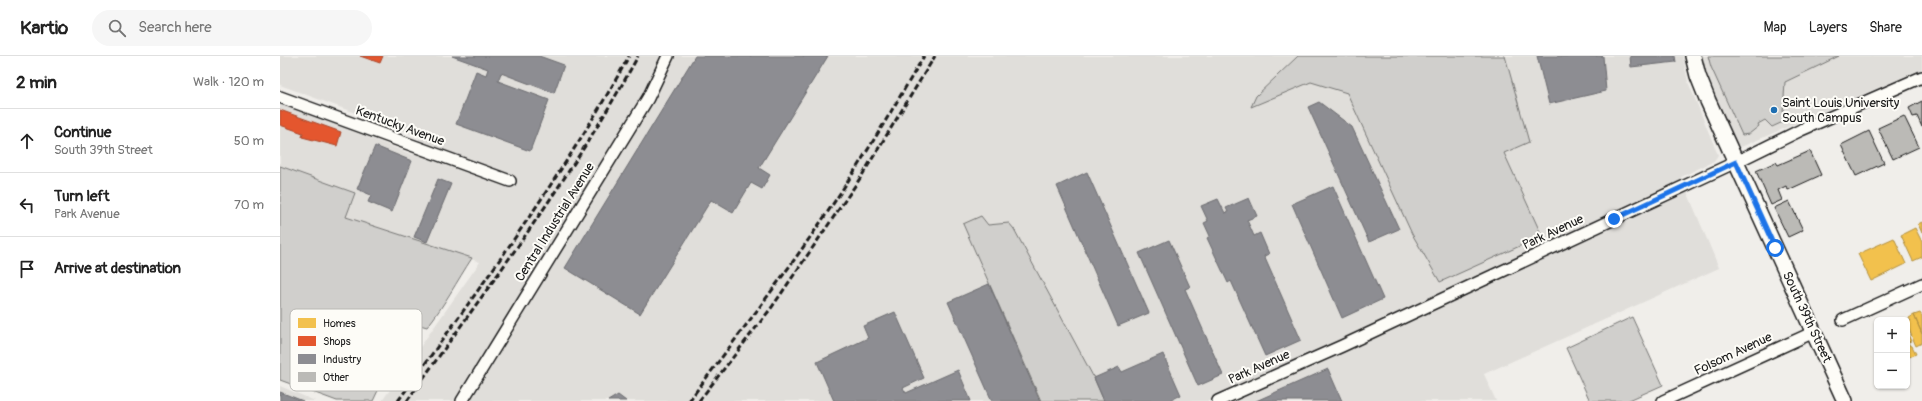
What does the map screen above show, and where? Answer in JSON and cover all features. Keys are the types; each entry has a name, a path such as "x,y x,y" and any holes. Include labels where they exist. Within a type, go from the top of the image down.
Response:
{"street":[{"name":"Central Industrial Avenue","path":"462,401 648,98 668,56"},
{"name":"South 39th Street","path":"1693,56 1698,76 1845,401"},
{"name":"Park Avenue","path":"1218,401 1342,346 1736,162 1801,130 1922,77"},
{"name":"Kentucky Avenue","path":"280,97 510,181"},
{"path":"1842,320 1922,284"},
{"name":"Folsom Avenue","path":"1663,401 1814,332"}],"shaded area":[{"path":"280,56 1683,56 1688,82 1718,155 1714,161 1681,177 1719,268 1484,374 1496,401 382,401 389,391 422,391 422,344 480,262 345,217 355,193 280,166 280,102 413,155 420,137 280,85"},
{"path":"1298,56 1505,56 1529,142 1504,153 1542,236 1440,282 1412,234 1347,93 1311,82 1251,107 1256,96"},
{"name":"Saint Louis University South Campus","path":"1702,56 1922,56 1922,69 1741,147 1736,144 1705,76"},
{"path":"1708,56 1839,56 1785,82 1783,112 1786,119 1785,121 1772,127 1765,120 1758,124 1759,126 1749,134 1742,135 1711,67"},
{"path":"280,166 355,193 346,217 472,258 445,302 427,327 422,326 422,309 290,309 290,384 280,380"},
{"path":"981,216 988,225 1009,223 1014,229 1094,378 1104,401 1041,401 963,224"},
{"path":"1632,317 1663,385 1627,401 1590,401 1566,348"},
{"path":"280,386 315,401 280,401"},
{"path":"310,391 378,391 373,401 337,401"}],"building: Homes":[{"path":"1922,222 1922,233 1918,224"},
{"path":"1915,228 1922,242 1922,257 1913,261 1901,235"},
{"path":"1894,238 1906,264 1871,281 1858,254"},
{"path":"1920,313 1922,316 1922,334 1914,315"},
{"path":"1914,315 1922,334 1922,343 1916,346 1910,332 1910,317"},
{"path":"1910,345 1912,346 1916,354 1910,357"}],"building: Shops":[{"path":"360,56 383,56 380,63"},
{"path":"280,110 341,132 337,146 302,137 303,133 280,125"}],"building: Industry":[{"path":"452,56 539,56 564,65 554,93 501,73 498,81 549,100 530,151 456,124 476,71 486,75 488,69"},
{"path":"695,56 828,56 759,168 770,175 762,189 751,183 733,213 711,200 640,314 565,268"},
{"path":"1537,56 1603,56 1606,91 1549,104"},
{"path":"1630,56 1675,56 1676,62 1631,67"},
{"path":"1319,102 1352,127 1399,229 1369,242 1308,107"},
{"path":"375,146 412,161 392,212 368,202 371,195 357,189"},
{"path":"1087,172 1149,313 1118,326 1057,186"},
{"path":"438,179 451,184 427,242 414,237"},
{"path":"1333,186 1383,299 1342,318 1292,204"},
{"path":"1249,198 1257,216 1247,220 1254,236 1260,233 1269,254 1264,256 1301,340 1265,356 1231,281 1228,283 1207,238 1210,236 1204,223 1208,221 1201,206 1218,199 1225,213 1228,212 1226,208"},
{"path":"1169,240 1190,287 1185,289 1223,375 1198,386 1139,253"},
{"path":"989,284 1040,401 992,401 948,302"},
{"path":"895,312 924,378 903,388 906,393 958,370 971,401 834,401 817,362 868,338 863,326"},
{"path":"1163,354 1181,395 1169,401 1104,401 1094,378 1119,367 1122,372"},
{"path":"1328,369 1342,401 1256,401"},
{"path":"280,392 303,401 280,401"},
{"path":"618,395 626,401 608,401"}],"building: Other":[{"path":"1922,101 1922,127 1917,116 1913,117 1909,108"},
{"path":"1904,116 1919,147 1893,159 1878,128"},
{"path":"1869,131 1884,163 1856,176 1841,145"},
{"path":"1810,151 1821,175 1788,190 1786,186 1778,190 1782,200 1771,205 1756,171 1776,162 1778,165"},
{"path":"1789,201 1803,230 1788,237 1774,208"}],"railway":[{"path":"422,368 489,275 548,189 576,146 629,56"},
{"path":"422,380 557,189 612,101 638,56"},
{"path":"689,401 781,278 841,192 924,56"},
{"path":"699,401 772,307 861,177 935,56"},
{"path":"398,401 405,391"},
{"path":"407,401 414,391"}],"place":[{"name":"Saint Louis University South Campus","path":"1774,110"}],"route":[{"path":"1614,219 1736,162 1775,248"}]}
